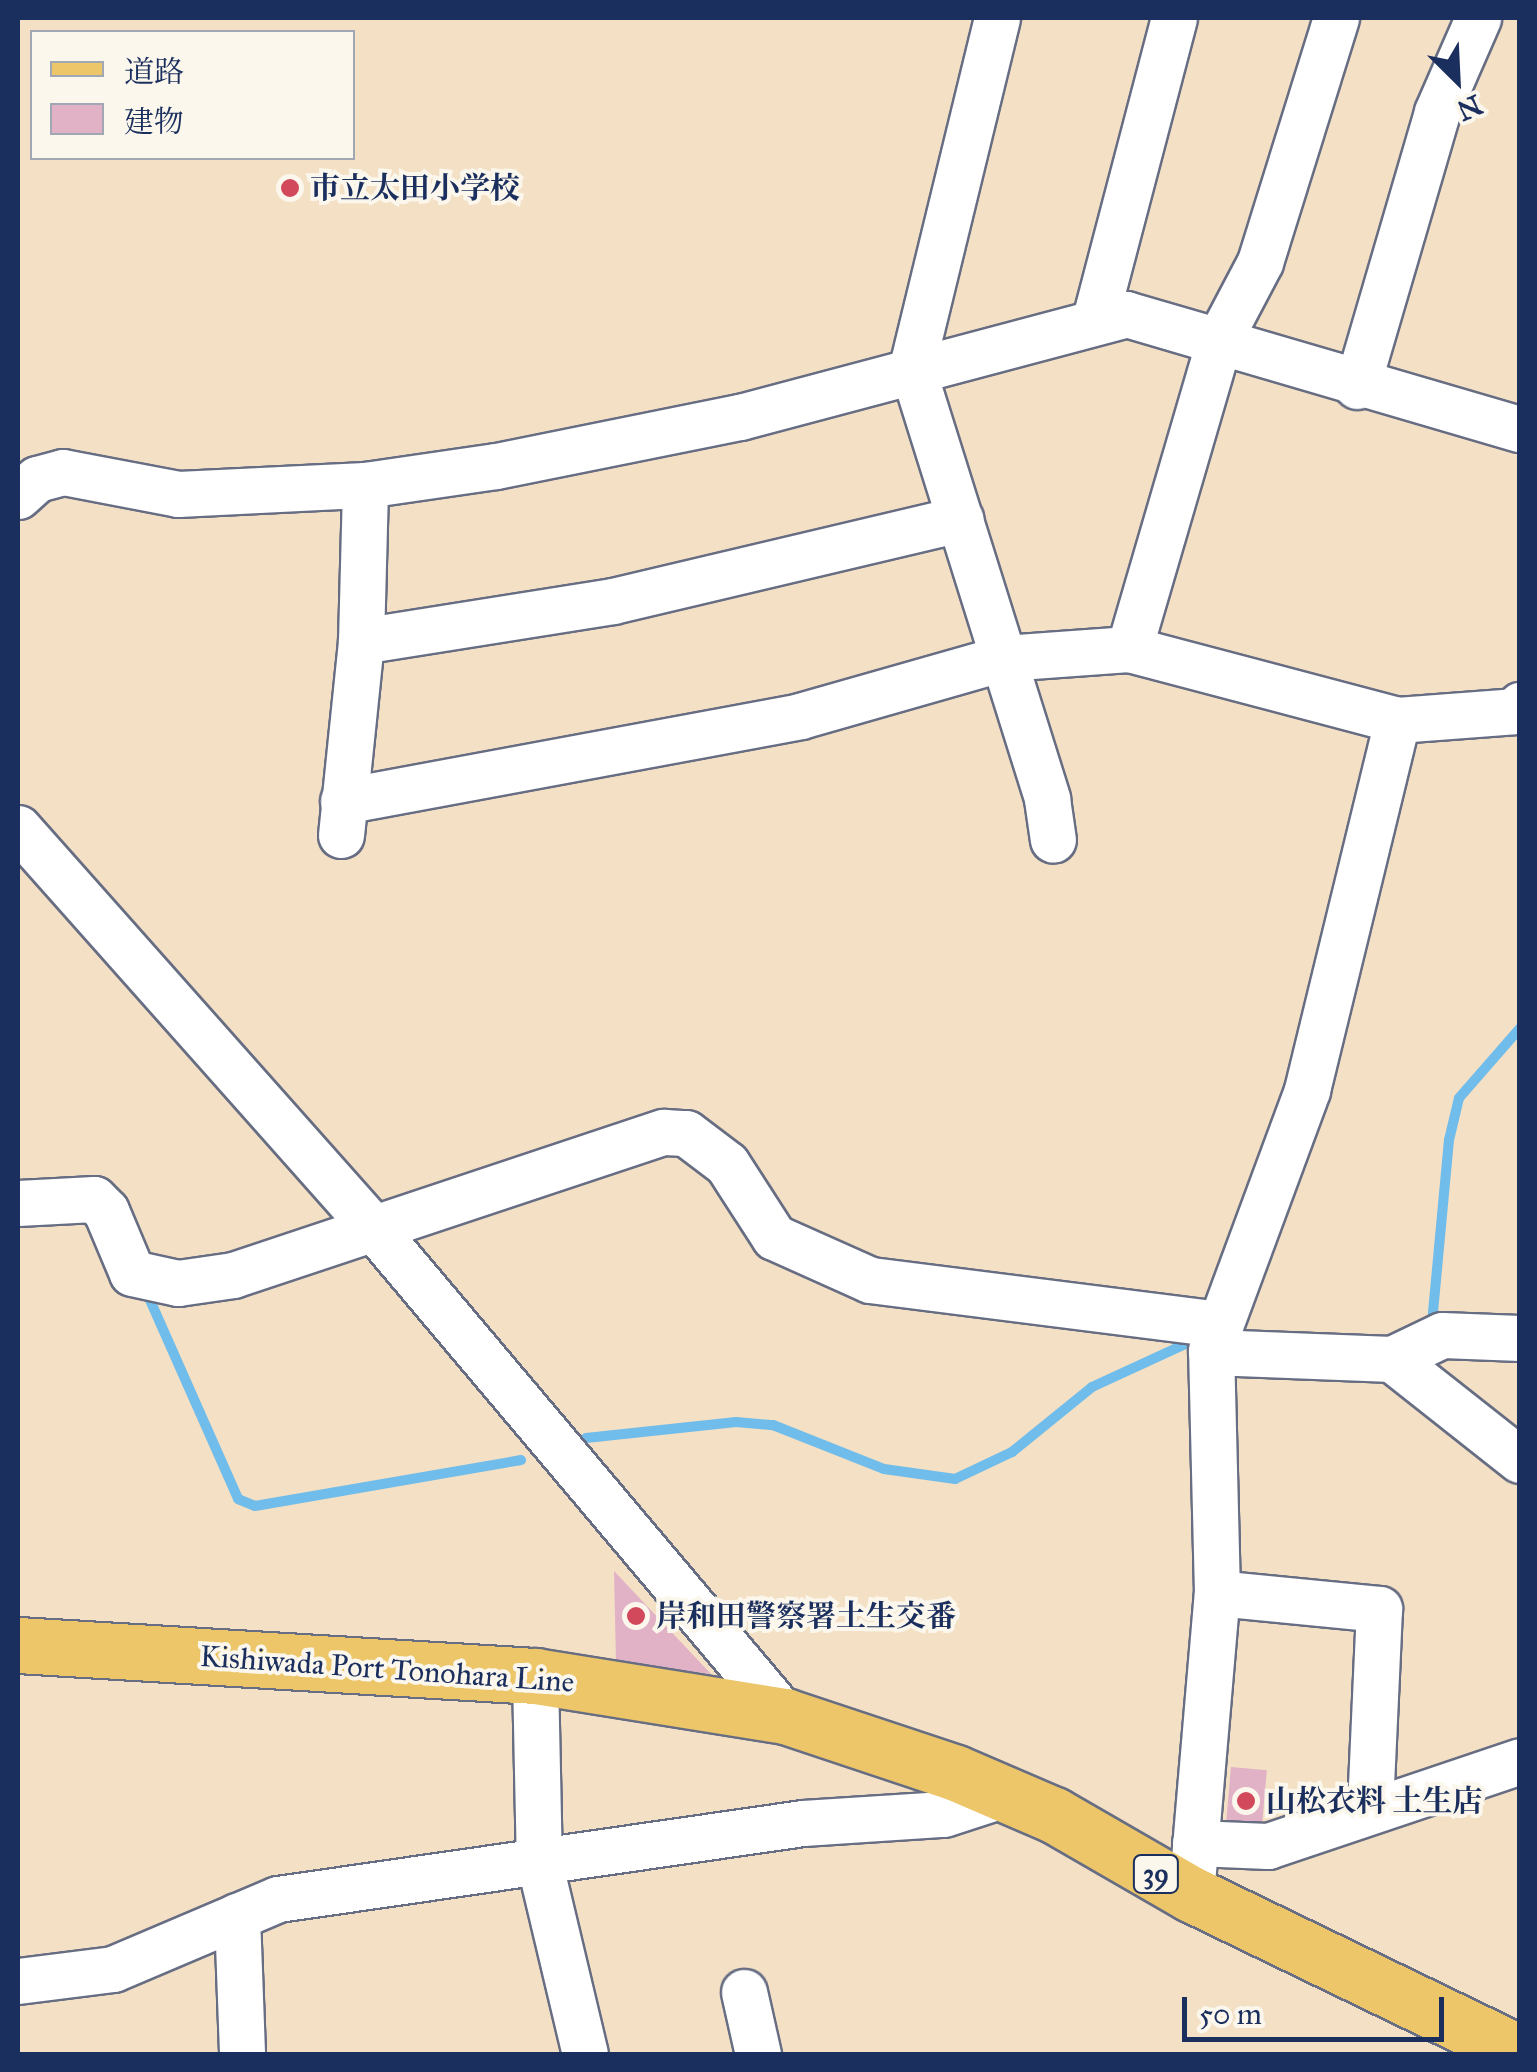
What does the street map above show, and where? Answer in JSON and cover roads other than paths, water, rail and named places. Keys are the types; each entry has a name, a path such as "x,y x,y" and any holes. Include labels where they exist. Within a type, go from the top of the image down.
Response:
{"main road":[{"name":"Kishiwada Port Tonohara Line","path":"18,1644 535,1676 786,1716 1005,1794 1193,1869 1520,2053"}],"street":[{"path":"997,18 912,367 1004,658 1054,840"},
{"path":"1095,319 1174,18"},
{"path":"1129,649 1220,338 1260,262 1336,18"},
{"path":"1357,386 1437,112 1478,18"},
{"path":"18,496 37,479 63,472 178,494 365,485 612,445 1126,314 1220,338 1357,386 1520,429"},
{"path":"365,485 361,642 342,818 781,720 1004,658 1129,649 1397,720 1519,710"},
{"path":"361,642 613,601 960,519"},
{"path":"1397,720 1306,1090 1214,1338 1217,1593 1193,1869 1520,1761"},
{"path":"18,828 375,1230 786,1716"},
{"path":"18,1203 94,1198 106,1210 132,1273 178,1283 233,1275 664,1132 686,1134 728,1164 774,1237 870,1280 1214,1338 1392,1359 1520,1460"},
{"path":"1392,1359 1442,1335 1520,1338"},
{"path":"1217,1593 1379,1608 1370,1809"},
{"path":"535,1676 539,1861 585,2054"},
{"path":"18,1981 114,1969 278,1899 803,1823 944,1814 1005,1794"},
{"path":"237,1916 242,2054"},
{"path":"744,1992 758,2054"}],"waterway":[{"path":"1432,1323 1449,1140 1459,1098 1520,1028"},
{"path":"146,1291 238,1499 255,1506 521,1460"},
{"path":"586,1438 736,1422 773,1425 884,1469 955,1479 1012,1452 1092,1387 1192,1341"}],"place":[{"name":"市立太田小学校","path":"290,188"},
{"name":"岸和田警察署土生交番","path":"636,1616"},
{"name":"山松衣料 土生店","path":"1246,1801"}]}
